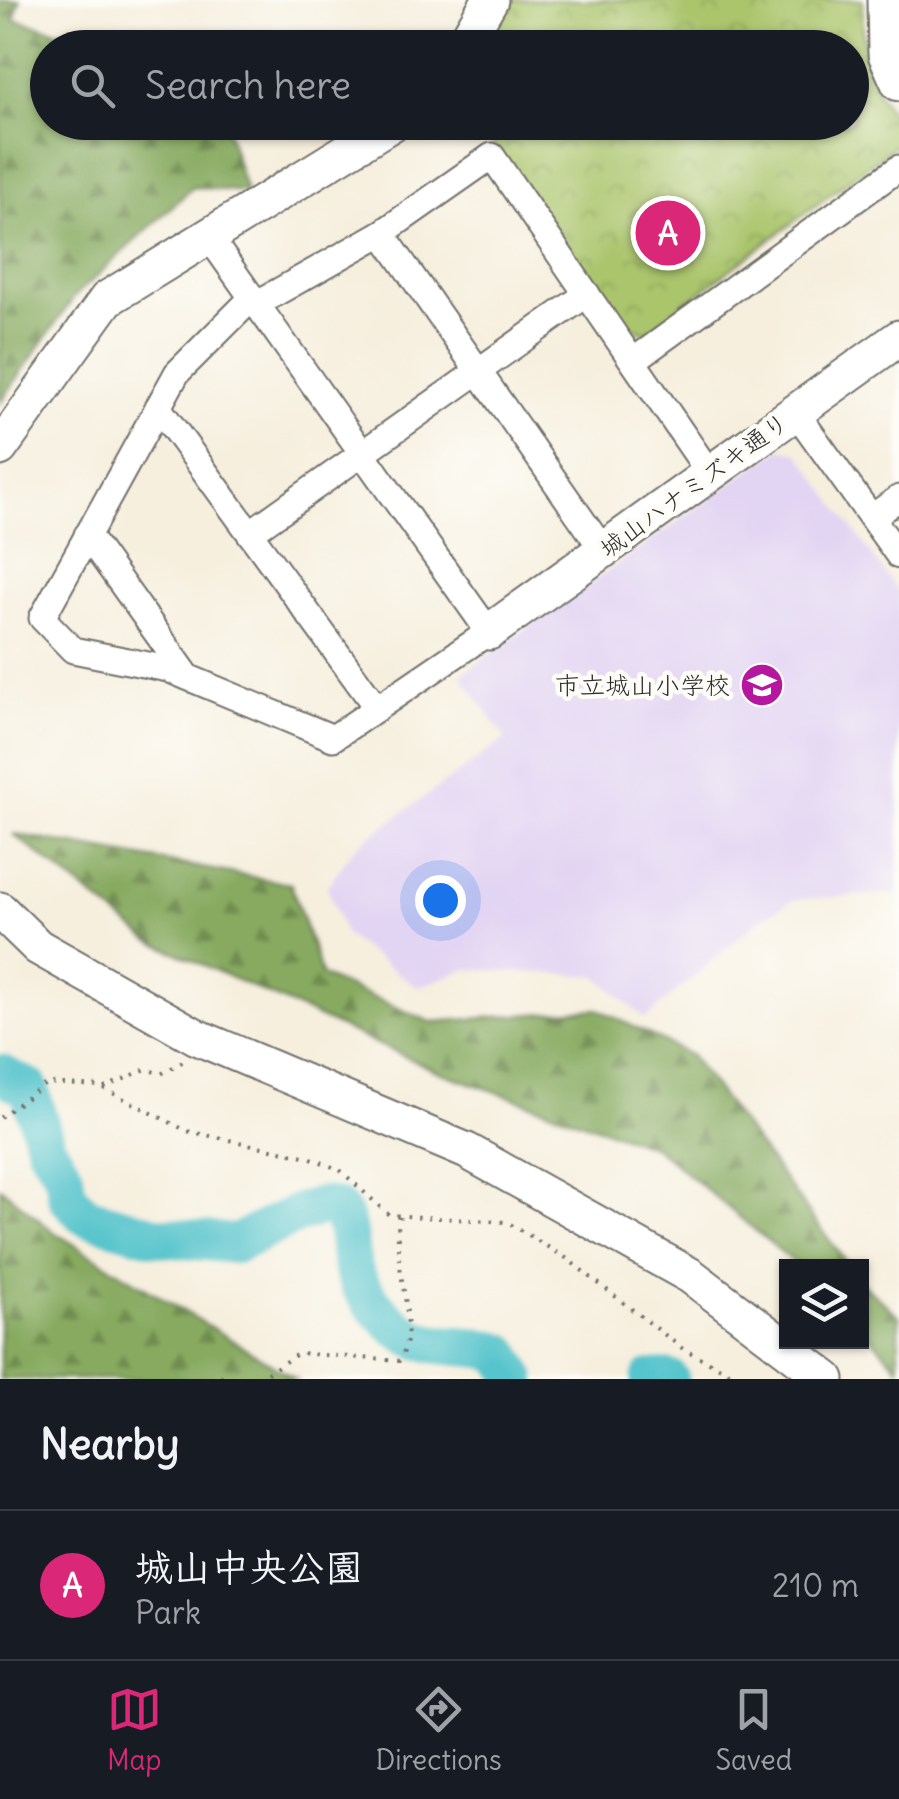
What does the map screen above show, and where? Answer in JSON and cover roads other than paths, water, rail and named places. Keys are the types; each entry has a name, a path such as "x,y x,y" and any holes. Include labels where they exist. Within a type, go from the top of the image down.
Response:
{"street":[{"path":"472,30 490,0"},
{"path":"885,0 886,54 899,82"},
{"path":"0,448 107,299 365,140"},
{"path":"209,237 255,300 489,632 333,738 188,678 73,650 42,618 86,534 190,356 255,300 382,233 492,156 710,474"},
{"path":"633,361 899,168"},
{"path":"382,233 603,550"},
{"path":"250,533 586,294"},
{"name":"城山ハナミズキ通り","path":"489,632 899,338"},
{"path":"158,407 377,708"},
{"path":"795,412 899,556"},
{"path":"872,517 899,498"},
{"path":"86,534 188,678"},
{"path":"0,910 38,947 206,1041 467,1151 692,1276 827,1379"}],"waterway":[{"path":"0,1074 29,1088 46,1147 64,1175 67,1196 85,1216 155,1236 235,1244 299,1213 323,1206 337,1208 345,1223 355,1274 384,1315 426,1342 502,1353 517,1379"},
{"path":"651,1379 669,1379"}],"place":[{"name":"城山中央公園","path":"668,233"},
{"name":"市立城山小学校","path":"762,685"}]}
